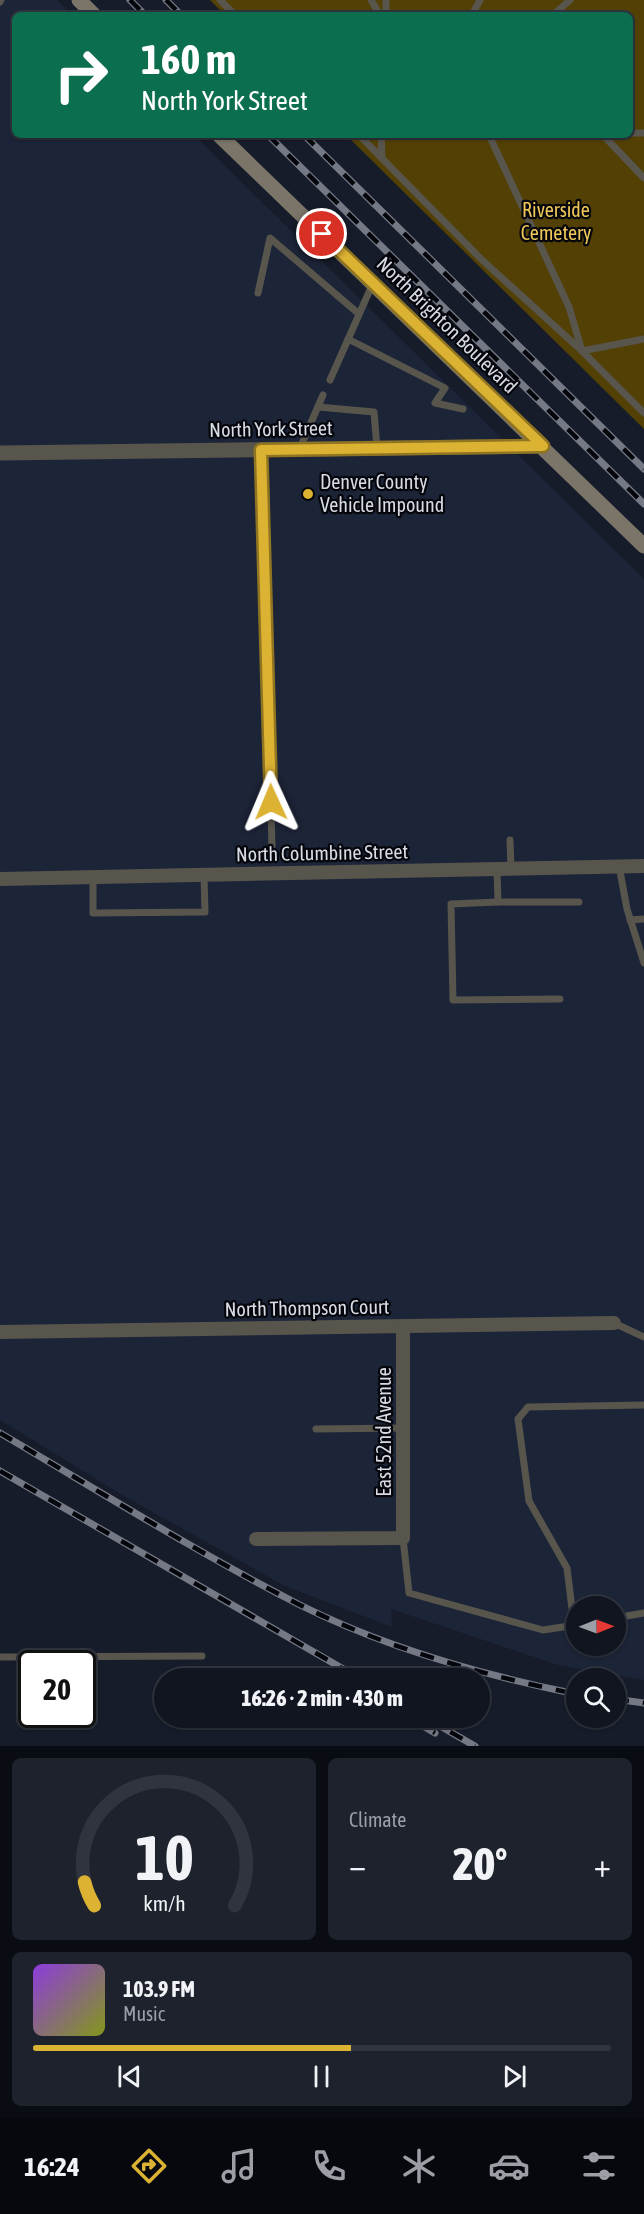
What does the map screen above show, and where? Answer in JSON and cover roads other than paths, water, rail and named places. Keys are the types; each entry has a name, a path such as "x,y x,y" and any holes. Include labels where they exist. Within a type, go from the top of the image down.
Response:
{"main road":[{"path":"79,0 91,12"},
{"name":"North Brighton Boulevard","path":"222,138 644,546"}],"street":[{"name":"North York Street","path":"0,453 543,446"},
{"name":"North Columbine Street","path":"0,879 644,866"},
{"name":"North Thompson Court","path":"0,1332 614,1323"},
{"name":"East 52nd Avenue","path":"403,1326 403,1538"},
{"path":"256,1539 403,1538"}],"lane":[{"path":"220,0 232,12"},
{"path":"556,12 570,0"},
{"path":"361,138 481,259 582,351 644,413"},
{"path":"381,138 382,157"},
{"path":"490,138 569,307 582,351"},
{"path":"606,138 644,178"},
{"path":"258,292 270,238 359,314"},
{"path":"330,380 373,283"},
{"path":"348,339 445,388 435,403 463,409"},
{"path":"582,351 644,339"},
{"path":"300,449 323,395"},
{"path":"318,407 374,412 377,448"},
{"path":"261,450 272,846"},
{"path":"510,840 511,869"},
{"path":"619,866 630,920 644,963"},
{"path":"497,869 498,902"},
{"path":"93,876 93,914 205,912 204,876"},
{"path":"560,999 453,1000 451,904 579,902"},
{"path":"630,920 644,919"},
{"path":"614,1323 644,1337"},
{"path":"571,1596 567,1568 529,1501 519,1419 528,1407 644,1405"},
{"path":"316,1429 404,1428"},
{"path":"403,1538 409,1593 543,1630 566,1626"},
{"path":"626,1616 644,1613"},
{"path":"0,1657 202,1656"}],"railway":[{"path":"130,0 142,12"},
{"path":"166,0 178,12"},
{"path":"271,138 644,504"},
{"path":"307,138 644,469"},
{"path":"0,1433 149,1521 300,1605 400,1647 470,1669 566,1692"},
{"path":"0,1471 342,1668"},
{"path":"626,1701 644,1703"},
{"path":"426,1728 435,1733"},
{"path":"444,1728 475,1746"}],"place":[{"name":"Denver County Vehicle Impound","path":"308,494"}],"park label":[{"name":"Riverside Cemetery","path":"556,222"}]}
